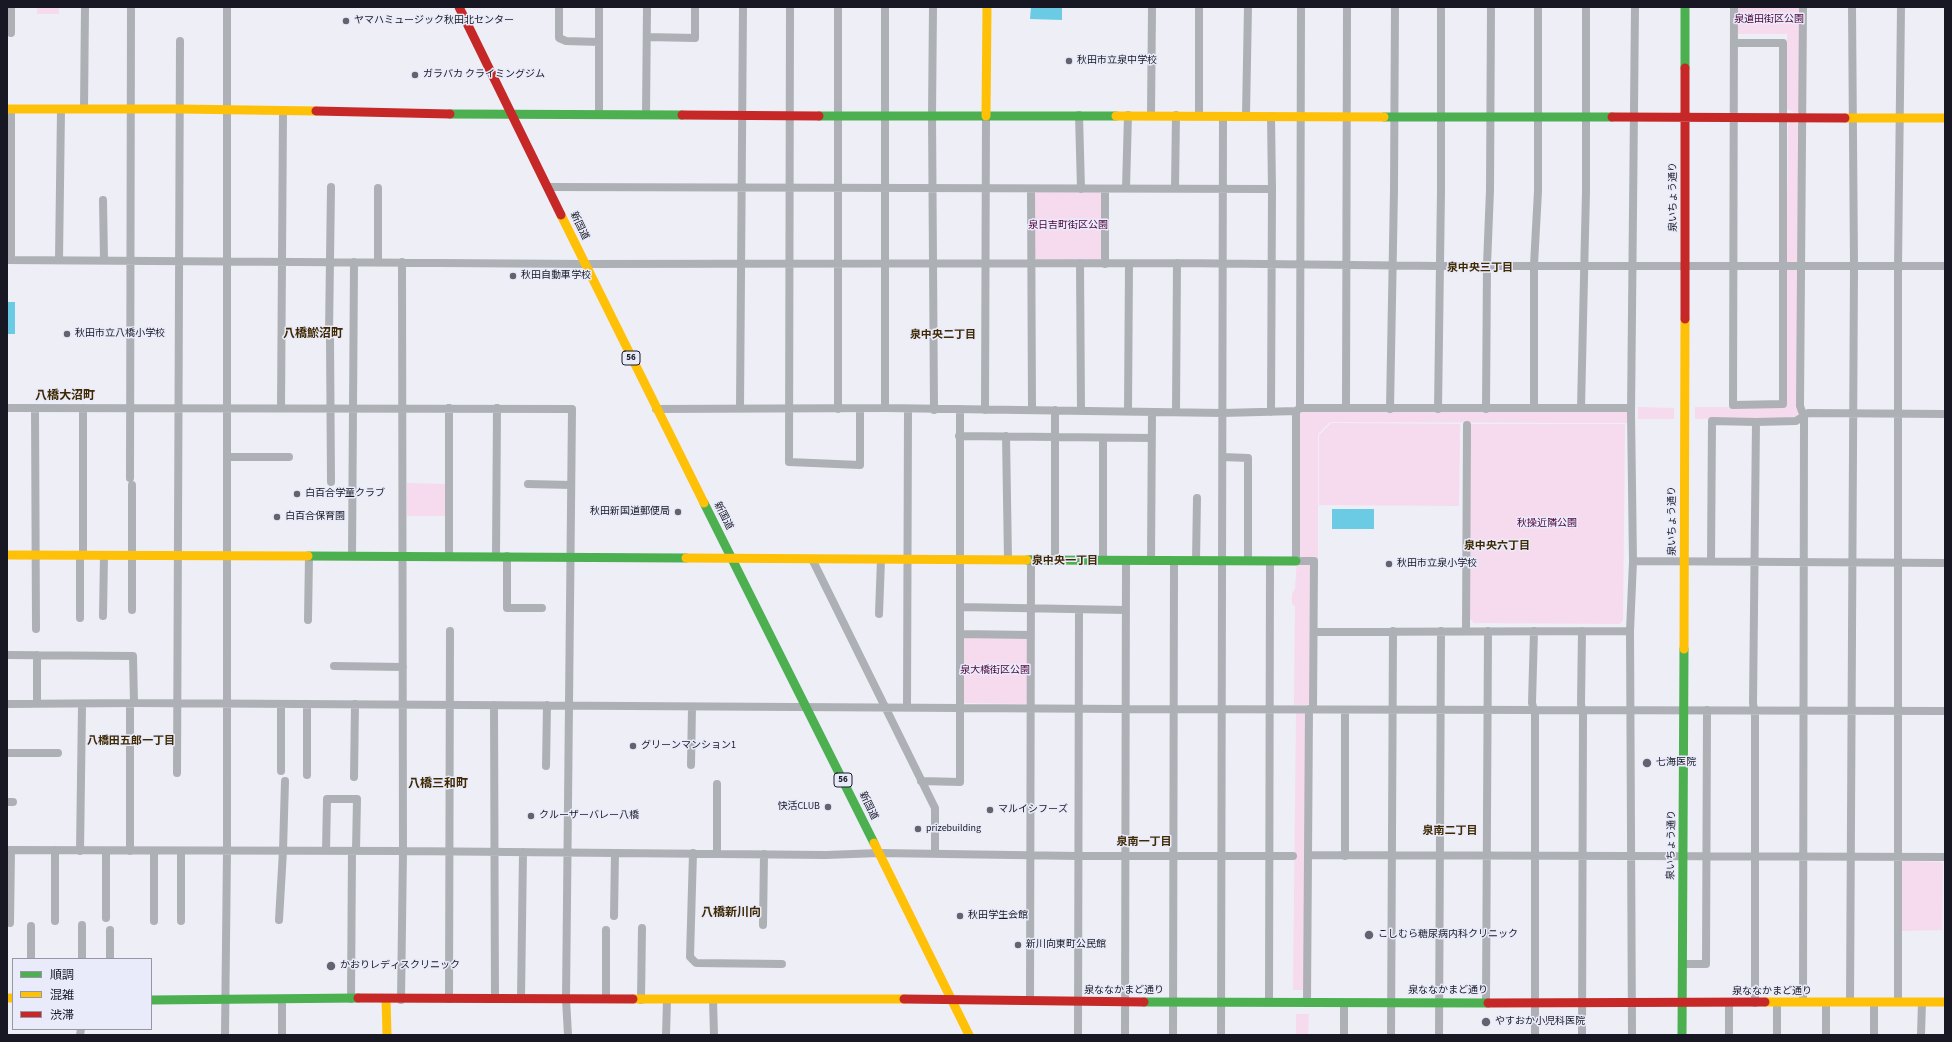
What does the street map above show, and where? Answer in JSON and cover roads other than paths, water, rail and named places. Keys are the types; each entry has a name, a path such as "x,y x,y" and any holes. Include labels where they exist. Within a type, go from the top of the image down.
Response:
{"street":[{"path":"11,7 11,33"},
{"path":"84,109 85,7"},
{"path":"131,7 132,610"},
{"path":"225,1035 227,851 228,7"},
{"name":"新国道","path":"459,7 656,409 807,707 969,1035"},
{"path":"559,7 559,38 566,41 599,42"},
{"path":"599,7 600,115"},
{"path":"646,7 646,115"},
{"path":"647,37 695,38 695,7"},
{"path":"740,408 743,7"},
{"path":"790,7 789,462 860,465 860,409"},
{"path":"838,7 838,409"},
{"path":"885,7 885,408"},
{"path":"933,7 932,115 934,410"},
{"path":"985,410 987,7"},
{"path":"1151,115 1152,7"},
{"path":"1199,7 1199,115"},
{"path":"1246,115 1248,7"},
{"path":"1296,561 1301,7"},
{"path":"1346,408 1347,7"},
{"path":"1390,409 1394,190 1395,7"},
{"path":"1438,409 1441,7"},
{"path":"1486,409 1487,265 1491,117 1491,7"},
{"path":"1534,408 1534,265 1538,191 1538,7"},
{"path":"1581,408 1586,117 1586,7"},
{"path":"1632,1035 1630,631 1633,561 1631,408 1636,7"},
{"name":"泉いちょう通り","path":"1682,1035 1685,7"},
{"path":"1734,7 1733,405 1783,404 1783,43 1734,43"},
{"path":"1803,7 1800,406 1804,417 1803,1002"},
{"path":"1850,1002 1850,710 1854,266 1852,7"},
{"path":"1898,1002 1900,413 1898,267 1901,7"},
{"path":"177,773 180,41"},
{"path":"1945,118 1634,116 1538,118 1246,115 512,115 228,110 9,109 9,260 585,264 1177,263 1439,266 1945,266"},
{"path":"59,260 61,110"},
{"path":"281,408 283,112"},
{"path":"1079,115 1081,189"},
{"path":"1126,188 1128,115"},
{"path":"1175,188 1176,115"},
{"path":"1220,1035 1223,116"},
{"path":"1271,116 1271,412"},
{"path":"548,187 742,189 1272,189"},
{"path":"331,188 329,336 331,482"},
{"path":"378,188 378,262"},
{"path":"1031,189 1032,409"},
{"path":"1105,189 1105,264"},
{"path":"103,200 104,260"},
{"path":"352,556 354,262"},
{"path":"401,1000 403,851 401,408 402,262"},
{"path":"1176,412 1177,263"},
{"path":"1080,264 1081,410"},
{"path":"1128,411 1129,264"},
{"path":"7,408 178,407 572,409 566,999 568,1035"},
{"path":"35,408 36,629"},
{"path":"80,618 83,408"},
{"path":"448,556 449,408"},
{"path":"496,556 497,408"},
{"path":"656,409 1032,409 1223,413 1346,408 1631,408"},
{"path":"907,708 908,410"},
{"path":"921,781 960,782 960,410"},
{"path":"1055,410 1055,560"},
{"path":"1151,561 1152,412"},
{"path":"1711,561 1712,421 1796,421 1808,413 1945,414"},
{"path":"1755,1003 1754,710 1756,422"},
{"path":"1466,631 1467,425"},
{"path":"959,436 1151,438"},
{"path":"1006,436 1008,560"},
{"path":"1103,438 1103,560"},
{"path":"227,457 289,458"},
{"path":"1223,457 1248,458 1248,561"},
{"path":"528,484 571,485"},
{"path":"1196,498 1196,561"},
{"path":"7,555 507,556 732,559 1314,562 1307,1002"},
{"path":"103,616 104,555"},
{"path":"308,620 309,556"},
{"path":"507,556 507,608 542,608"},
{"path":"812,559 935,808 935,854"},
{"path":"879,614 881,560"},
{"path":"1030,1002 1031,560"},
{"path":"1125,1035 1126,560"},
{"path":"1633,561 1756,560 1945,563"},
{"path":"1173,1035 1174,561"},
{"path":"1269,1002 1270,561"},
{"path":"960,607 1126,610"},
{"path":"1078,1035 1079,610"},
{"path":"449,999 450,631"},
{"path":"1391,1035 1392,631"},
{"path":"1438,1035 1441,631"},
{"path":"1486,1002 1488,631"},
{"path":"1534,631 1532,709 1535,714 1535,1035"},
{"path":"1582,631 1582,1035"},
{"path":"1314,632 1630,631"},
{"path":"960,634 1030,635"},
{"path":"7,655 133,656 130,851"},
{"path":"37,655 37,704"},
{"path":"334,666 403,667"},
{"path":"7,704 403,704 692,707 1222,708 1345,710 1945,710"},
{"path":"281,704 281,771"},
{"path":"307,704 307,775"},
{"path":"354,777 355,704"},
{"path":"80,851 82,705"},
{"path":"494,705 495,999"},
{"path":"546,766 547,705"},
{"path":"691,765 692,707"},
{"path":"1345,710 1345,856"},
{"path":"1682,964 1706,964 1708,710"},
{"path":"7,753 58,753"},
{"path":"279,920 285,781"},
{"path":"717,784 717,854"},
{"path":"326,851 327,799 357,799 354,851 351,999"},
{"path":"10,923 9,850 1293,856"},
{"path":"55,921 56,850"},
{"path":"106,850 106,918"},
{"path":"154,851 154,921"},
{"path":"181,851 181,921"},
{"path":"521,999 523,852"},
{"path":"614,916 615,853"},
{"path":"693,853 690,957 696,963 782,964"},
{"path":"762,925 764,854"},
{"path":"1309,856 1487,857 1535,855 1631,855 1945,857"},
{"path":"82,925 82,958"},
{"path":"31,926 31,958"},
{"path":"641,1000 642,928"},
{"path":"110,930 110,958"},
{"path":"606,930 606,1000"},
{"name":"泉ななかまど通り","path":"152,1000 225,998 401,1000 951,1000 1030,1002 1344,1003 1945,1002"},
{"path":"282,999 282,1035"},
{"path":"386,999 387,1035"},
{"path":"666,1035 667,1000"},
{"path":"713,1000 714,1035"},
{"path":"1826,1002 1826,1035"},
{"path":"1874,1002 1874,1035"},
{"path":"1921,1035 1922,1002"},
{"path":"1344,1003 1344,1035"},
{"path":"1729,1003 1729,1035"},
{"path":"1777,1003 1777,1035"}],"water":[{"path":"1031,7 1062,7 1062,20 1030,19"},
{"path":"7,302 15,302 15,334 7,334"},
{"path":"1332,509 1374,509 1374,529 1332,529"}],"place":[{"name":"ヤマハミュージック秋田北センター","path":"346,21"},
{"name":"秋田市立泉中学校","path":"1069,61"},
{"name":"ガラパカ クライミングジム","path":"415,75"},
{"name":"秋田自動車学校","path":"513,276"},
{"name":"秋田市立八橋小学校","path":"67,334"},
{"name":"白百合学童クラブ","path":"297,494"},
{"name":"秋田新国道郵便局","path":"678,512"},
{"name":"白百合保育園","path":"277,517"},
{"name":"秋田市立泉小学校","path":"1389,564"},
{"name":"グリーンマンション1","path":"633,746"},
{"name":"七海医院","path":"1647,763"},
{"name":"快活CLUB","path":"828,807"},
{"name":"マルイシフーズ","path":"990,810"},
{"name":"クルーザーバレー八橋","path":"531,816"},
{"name":"prizebuilding","path":"918,829"},
{"name":"秋田学生会館","path":"960,916"},
{"name":"こしむら糖尿病内科クリニック","path":"1369,935"},
{"name":"新川向東町公民館","path":"1018,945"},
{"name":"かおりレディスクリニック","path":"331,966"},
{"name":"やすおか小児科医院","path":"1486,1022"}],"district":[{"name":"泉中央三丁目","path":"1480,269"},
{"name":"八橋鯲沼町","path":"313,334"},
{"name":"泉中央二丁目","path":"943,336"},
{"name":"八橋大沼町","path":"65,396"},
{"name":"泉中央六丁目","path":"1497,547"},
{"name":"泉中央一丁目","path":"1065,562"},
{"name":"八橋田五郎一丁目","path":"131,742"},
{"name":"八橋三和町","path":"438,784"},
{"name":"泉南二丁目","path":"1450,832"},
{"name":"泉南一丁目","path":"1144,843"},
{"name":"八橋新川向","path":"731,913"}],"park label":[{"name":"泉道田街区公園","path":"1769,20"},
{"name":"泉日吉町街区公園","path":"1068,226"},
{"name":"秋操近隣公園","path":"1547,524"},
{"name":"泉大橋街区公園","path":"995,671"}]}
